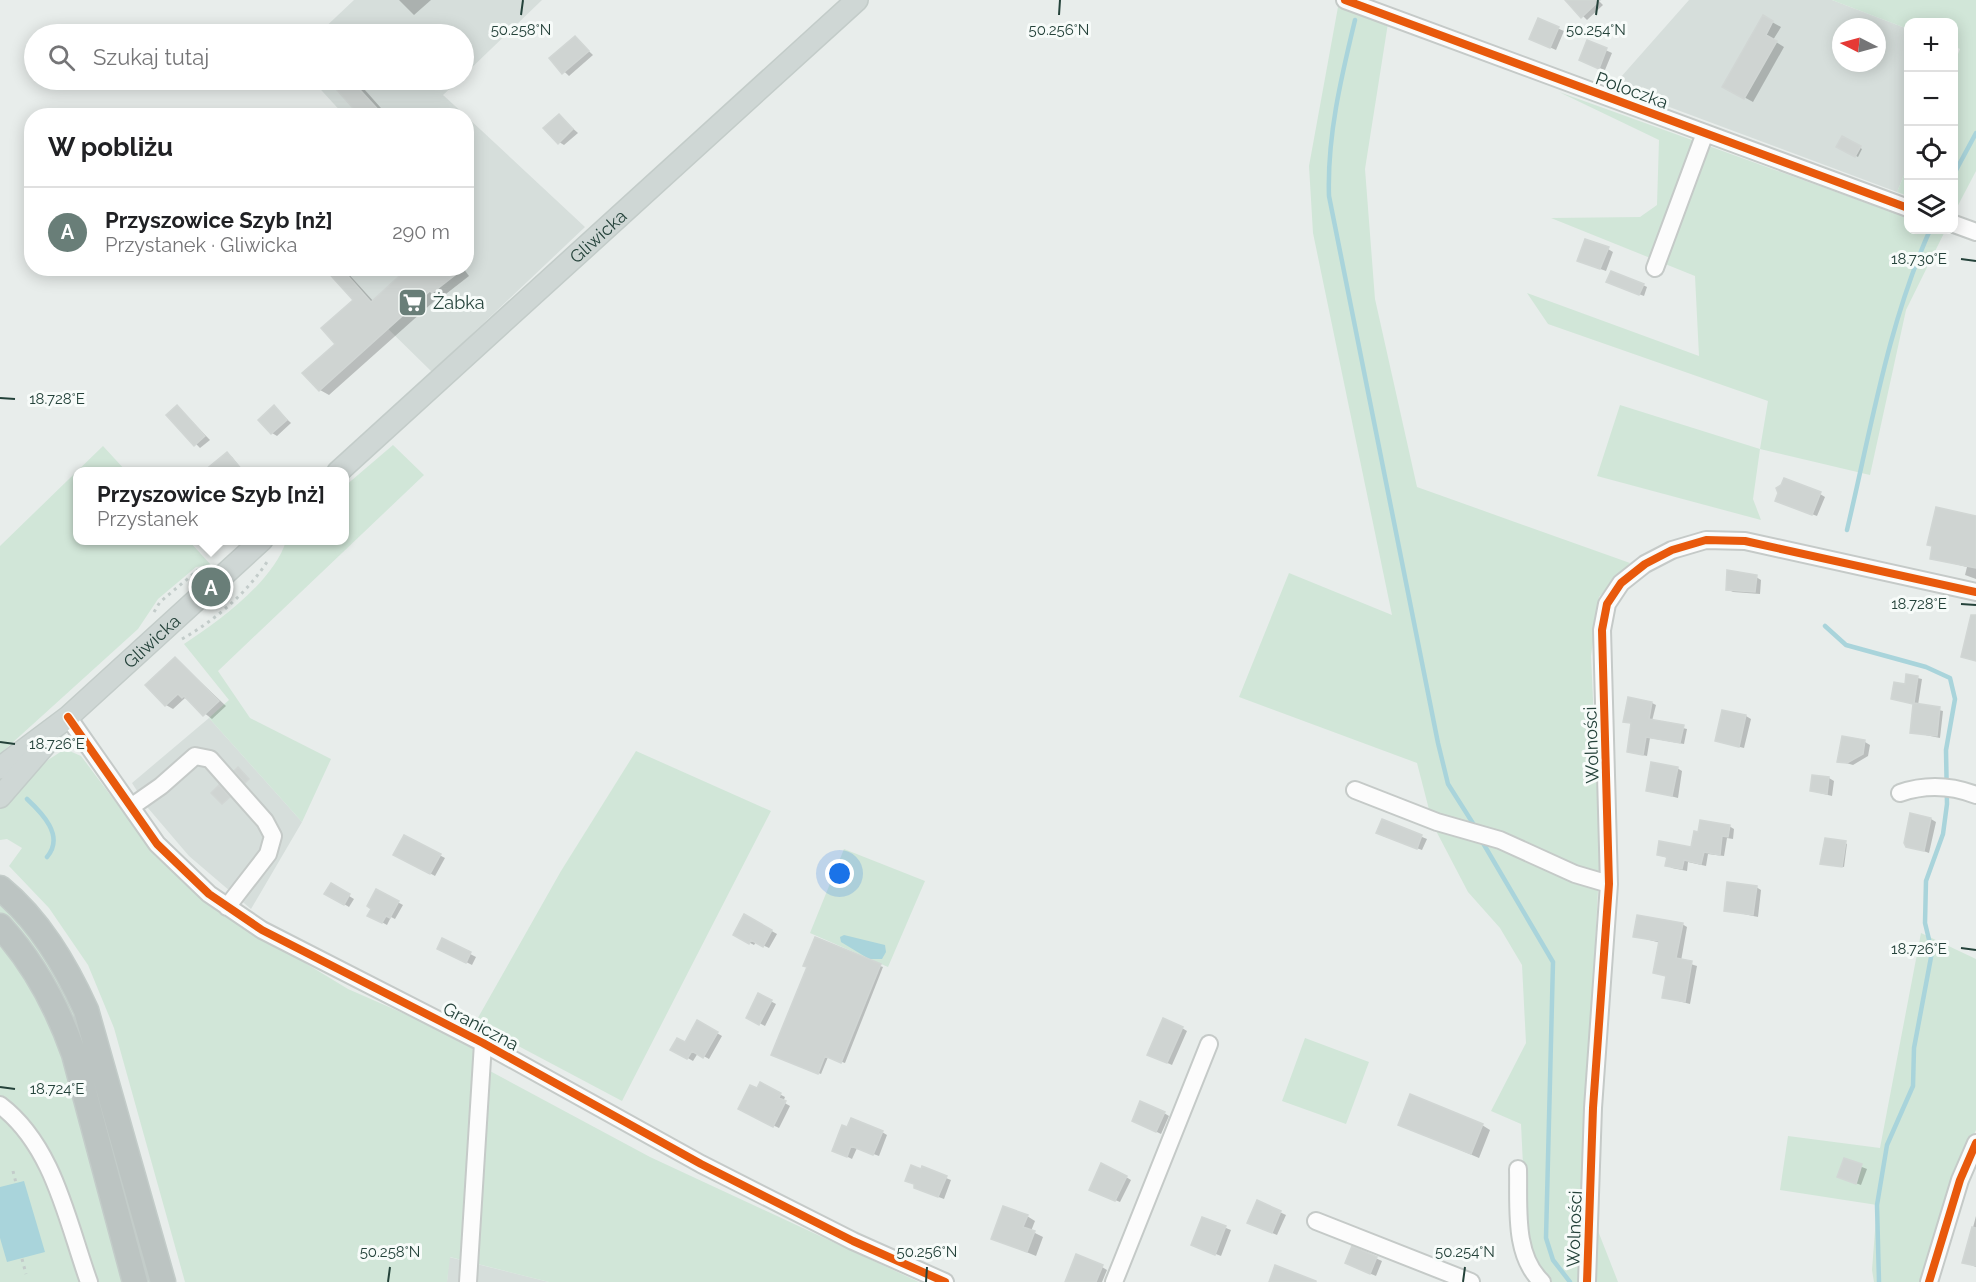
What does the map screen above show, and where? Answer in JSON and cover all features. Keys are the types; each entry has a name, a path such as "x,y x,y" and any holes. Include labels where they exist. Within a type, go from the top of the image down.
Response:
{"highway":[{"path":"0,888 42,932 74,985 86,1010 163,1282"},
{"path":"0,926 37,973 61,1018 74,1054 135,1282"}],"main road":[{"name":"Gliwicka","path":"342,467 857,0"},
{"name":"Gliwicka","path":"68,717 257,545"},
{"path":"0,768 68,717"},
{"path":"0,796 68,717"}],"street":[{"name":"Poloczka","path":"1345,0 1904,207"},
{"path":"1655,268 1704,133"},
{"path":"1958,226 1976,232"},
{"name":"Wolności","path":"1587,1282 1593,1108 1610,884 1602,630 1607,604 1621,583 1645,564 1672,550 1706,540 1736,541 1976,592"},
{"name":"Graniczna","path":"68,717 157,844 209,894 262,930 483,1042 701,1164 853,1240 945,1282"},
{"path":"131,807 161,786 195,756 210,759 265,821 273,836 268,854 227,907"},
{"path":"1900,793 1916,788 1948,787 1976,795"},
{"path":"1355,790 1437,822 1500,840 1575,874 1610,884"},
{"path":"468,1282 483,1042"},
{"path":"1114,1282 1209,1044"},
{"path":"0,1105 19,1120 40,1149 89,1282"},
{"path":"1929,1282 1960,1180 1976,1143"},
{"path":"1518,1169 1520,1238 1530,1270 1542,1282"},
{"path":"1316,1221 1471,1282"}],"path":[{"path":"13,1171 16,1183"},
{"path":"22,1258 26,1274"}],"shaded area":[{"path":"354,0 542,0 474,65 474,24 329,24"},
{"path":"1689,0 1832,0 1879,18 1832,18 1832,72 1886,72 1886,21 1904,27 1904,175 1897,192 1613,86"},
{"path":"321,90 448,90 443,95 457,108 338,108"},
{"path":"474,124 585,227 432,372 334,276 474,276"},
{"path":"209,718 302,822 251,909 189,856 148,808 132,783"},
{"path":"449,1257 549,1282 447,1282"}],"green space":[{"path":"1832,0 1976,0 1976,171 1958,205 1958,54 1960,49 1958,48 1958,18 1904,18 1904,27 1886,21 1886,18 1879,18"},
{"path":"1338,7 1388,23 1365,169 1375,299 1417,487 1630,563 1599,597 1591,656 1600,853 1582,1190 1618,1282 1549,1282 1536,1268 1526,1228 1521,1124 1491,1111 1526,1043 1522,965 1500,928 1468,892 1433,825 1417,763 1239,697 1289,573 1392,615 1313,233 1309,166"},
{"path":"1559,92 1904,217 1904,234 1944,234 1906,310 1870,475 1760,449 1768,401 1548,324 1527,293 1699,356 1695,276 1551,218 1640,217 1657,205 1659,140"},
{"path":"1904,175 1904,195 1897,192"},
{"path":"1620,405 1760,449 1753,499 1761,520 1597,476"},
{"path":"393,445 424,475 218,671 250,718 331,759 302,822 209,718 229,700 184,644 243,599 270,571 284,545 349,545 349,483"},
{"path":"103,446 122,467 81,467"},
{"path":"73,475 73,545 193,545 211,565 196,567 158,599 138,629 0,754 0,546"},
{"path":"65,749 81,756 154,853 206,903 348,989 478,1046 475,1063 650,1157 919,1282 549,1282 450,1257 447,1282 185,1282 114,1028 88,965 49,908 9,866 22,848 7,839 0,840 0,807 48,760"},
{"path":"636,751 771,811 622,1101 475,1023 561,871"},
{"path":"844,849 925,881 888,967 810,933"},
{"path":"0,904 26,931 51,964 68,998 102,1096 151,1282 144,1282 88,1077 0,916"},
{"path":"1921,933 1976,959 1976,1130 1947,1194 1920,1282 1874,1282 1872,1270 1877,1205 1780,1190 1788,1136 1880,1148"},
{"path":"0,943 27,977 39,999 66,1068 125,1282 94,1282 43,1143 21,1113 0,1097"},
{"path":"1305,1038 1369,1062 1346,1124 1282,1101"},
{"path":"0,1112 36,1154 81,1282 0,1282"}],"water":[{"path":"844,935 885,945 886,952 882,959 869,959 841,942 840,937"},
{"path":"24,1181 45,1252 7,1262 0,1238 0,1187"}],"building":[{"path":"1565,0 1600,0 1581,18"},
{"path":"1763,15 1773,21 1766,35 1777,41 1744,99 1722,87"},
{"path":"1538,18 1559,27 1550,48 1529,39"},
{"path":"575,36 589,51 562,74 549,58"},
{"path":"1587,40 1607,48 1599,69 1579,60"},
{"path":"337,90 360,90 377,108 353,108"},
{"path":"559,114 573,129 558,144 543,128"},
{"path":"1842,136 1861,146 1855,157 1836,147"},
{"path":"1585,239 1609,247 1600,269 1577,261"},
{"path":"1611,271 1644,284 1639,295 1606,282"},
{"path":"331,276 348,276 371,302 399,276 454,276 432,293 430,291 319,391 302,373 335,344 321,328 353,300"},
{"path":"177,405 205,436 194,446 166,415"},
{"path":"274,405 287,420 271,434 258,420"},
{"path":"227,452 240,467 209,467"},
{"path":"1784,478 1821,492 1812,515 1775,501 1778,493 1776,488 1781,485"},
{"path":"1936,507 1976,516 1976,568 1930,559 1932,546 1927,545"},
{"path":"1727,570 1757,575 1755,592 1726,590"},
{"path":"1971,615 1976,615 1976,661 1961,657"},
{"path":"175,657 219,701 203,716 184,696 182,698 178,694 165,706 145,685"},
{"path":"1906,674 1918,676 1914,703 1940,707 1937,736 1910,733 1913,704 1891,699 1894,682 1905,684"},
{"path":"1628,697 1652,702 1649,719 1684,725 1680,743 1646,737 1643,755 1627,752 1631,723 1623,722"},
{"path":"1722,710 1746,715 1739,747 1715,741"},
{"path":"1842,736 1865,740 1863,754 1847,763 1837,762"},
{"path":"1651,762 1678,767 1672,796 1646,791"},
{"path":"238,767 249,779 245,783 234,771"},
{"path":"1812,775 1829,777 1827,794 1810,791"},
{"path":"219,785 230,797 222,804 211,793"},
{"path":"1910,813 1931,818 1924,851 1906,847 1904,843"},
{"path":"1382,819 1422,835 1417,849 1376,833"},
{"path":"1700,820 1730,825 1728,837 1722,836 1720,855 1704,852 1701,864 1684,860 1682,869 1665,866 1667,857 1657,855 1659,841 1691,847 1694,831 1698,832"},
{"path":"404,835 441,854 430,874 393,855"},
{"path":"1825,838 1846,841 1842,867 1820,864"},
{"path":"1727,882 1757,886 1753,915 1724,911"},
{"path":"331,883 350,894 344,905 324,894"},
{"path":"376,889 399,901 390,918 386,916 382,923 367,916 371,909 367,906"},
{"path":"744,914 772,930 763,947 751,940 749,944 733,935"},
{"path":"1637,915 1683,923 1676,958 1692,961 1685,1002 1662,998 1666,976 1653,973 1659,941 1633,937"},
{"path":"815,937 881,964 841,1063 825,1056 818,1074 771,1055 807,967 803,966"},
{"path":"442,938 471,952 466,963 437,949"},
{"path":"758,993 772,1000 759,1025 746,1018"},
{"path":"1163,1018 1183,1027 1167,1063 1147,1055"},
{"path":"697,1020 718,1032 703,1058 692,1051 687,1059 670,1050 677,1038 685,1042"},
{"path":"760,1082 781,1093 779,1098 786,1101 773,1127 738,1109 750,1085 757,1088"},
{"path":"1410,1094 1483,1124 1471,1154 1398,1125"},
{"path":"1140,1101 1165,1112 1156,1132 1132,1121"},
{"path":"851,1118 883,1131 873,1155 851,1146 847,1157 832,1151 842,1125 847,1127"},
{"path":"1844,1158 1862,1164 1856,1184 1837,1177"},
{"path":"1101,1163 1127,1176 1115,1201 1089,1190"},
{"path":"911,1165 921,1169 922,1166 947,1176 938,1197 914,1188 914,1184 905,1181"},
{"path":"1257,1200 1281,1211 1272,1233 1247,1223"},
{"path":"1003,1206 1028,1215 1023,1227 1035,1231 1027,1252 991,1239"},
{"path":"1202,1217 1226,1226 1215,1255 1191,1245"},
{"path":"1972,1227 1976,1228 1976,1266 1962,1263"},
{"path":"1352,1246 1377,1257 1370,1274 1345,1263"},
{"path":"1076,1254 1103,1265 1096,1282 1065,1282"},
{"path":"1275,1265 1316,1281 1316,1282 1269,1282"}],"waterway":[{"path":"1355,20 1333,130 1329,196 1438,743 1448,784 1474,825"},
{"path":"1958,167 1976,133"},
{"path":"1847,530 1892,340 1915,266 1928,234"},
{"path":"1825,626 1846,645 1926,667 1950,678 1955,699 1946,750 1947,804 1943,834 1926,881 1925,923 1932,952 1914,1048 1913,1086 1887,1145 1877,1205 1879,1282"},
{"path":"27,799 45,818 53,833 54,841 47,857"},
{"path":"1483,843 1553,962 1546,1238 1553,1260 1570,1282"}],"cycle path":[{"path":"1345,0 1904,207"},
{"path":"1587,1282 1593,1108 1609,884 1602,630 1607,604 1621,583 1645,564 1672,550 1706,540 1745,541 1976,592"},
{"path":"68,717 157,844 209,894 262,930 483,1043 701,1164 853,1241 945,1282"},
{"path":"1929,1282 1960,1180 1976,1143"}],"place":[{"name":"Żabka","path":"412,302"},
{"name":"Przyszowice Szyb [nż]","path":"211,587"}]}
